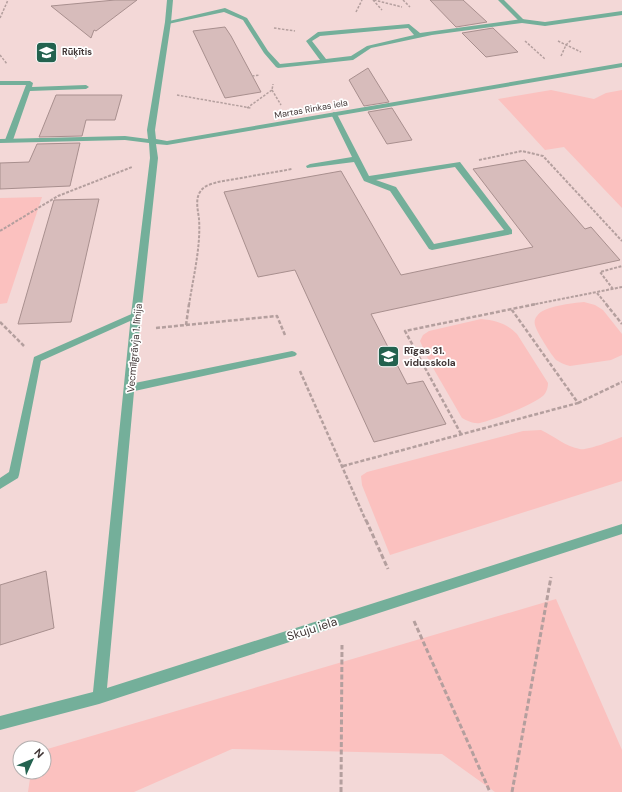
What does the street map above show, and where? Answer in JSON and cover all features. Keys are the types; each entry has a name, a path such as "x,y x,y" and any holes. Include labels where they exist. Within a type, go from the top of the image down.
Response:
{"street":[{"name":"Vecmīlgrāvja 1. līnija","path":"98,697 130,388 136,314 154,158 151,130 168,22 170,0"},
{"path":"501,0 522,21"},
{"path":"168,22 225,10 245,19 266,52 278,66 353,58 369,47 395,40 419,36 522,21 545,24 622,13"},
{"path":"324,61 309,41 318,34 409,26 419,36"},
{"name":"Martas Rinkas iela","path":"0,141 125,138 167,143 622,65"},
{"path":"0,84 30,83 9,140"},
{"path":"28,89 86,87"},
{"path":"334,114 367,179 393,189 432,247 510,232 457,164 367,179"},
{"path":"310,166 357,159"},
{"path":"0,484 14,475 38,359 136,314"},
{"path":"130,388 292,354"},
{"name":"Skuju iela","path":"0,726 98,697 434,591 622,529"}],"path":[{"path":"0,18 8,0"},
{"path":"374,0 412,9"},
{"path":"506,23 550,64"},
{"path":"554,38 566,46 585,54"},
{"path":"561,57 566,46 571,40"},
{"path":"243,111 272,90 284,110"},
{"path":"176,94 254,109"},
{"path":"457,164 522,151 543,156 622,241"},
{"path":"0,231 58,196 154,158"},
{"path":"186,325 195,270 199,224 196,198 203,188 216,182 310,166"},
{"path":"613,290 600,272 622,266"},
{"path":"461,434 405,331 622,288"},
{"path":"597,293 622,324"},
{"path":"512,310 578,403"},
{"path":"135,332 186,325 277,316 292,354 388,569"},
{"path":"0,322 38,359"},
{"path":"343,466 578,403 622,382"},
{"path":"512,792 551,577"},
{"path":"414,622 490,792"},
{"path":"341,792 342,645"}],"shaded area":[{"path":"551,90 594,99 606,93 622,90 622,208 564,147 545,150 498,99"},
{"path":"42,197 7,303 0,304 0,198"},
{"path":"584,302 595,305 603,310 622,334 622,355 611,360 568,366 556,360 538,333 535,320 540,313 552,307"},
{"path":"481,319 501,323 517,334 548,384 544,395 532,403 504,415 477,423 462,418 429,361 420,341 423,335 429,331"},
{"path":"541,430 565,444 580,449 594,447 622,437 622,481 390,555 362,485 361,476 367,472 523,431"},
{"path":"556,599 622,750 622,792 495,792 442,754 232,749 134,792 28,792 30,780 52,780 52,748"}],"building":[{"path":"115,0 137,0 96,31 94,30 91,38 51,6"},
{"path":"430,0 463,0 487,22 456,27"},
{"path":"225,27 261,92 225,98 193,31"},
{"path":"493,28 518,52 486,57 462,33"},
{"path":"368,68 389,102 364,106 349,80"},
{"path":"56,95 122,95 115,120 86,120 82,136 39,137"},
{"path":"392,108 412,140 387,144 368,112"},
{"path":"80,143 70,186 0,189 0,163 29,162 37,144"},
{"path":"525,160 585,229 591,227 620,260 371,314 407,384 423,381 446,424 374,442 295,270 258,277 224,192 341,171 401,275 533,247 473,169"},
{"path":"99,199 71,322 18,324 54,200"},
{"path":"46,571 54,628 0,645 0,585"}],"place":[{"name":"Rūķītis","path":"46,52"},
{"name":"Rīgas 31. vidusskola","path":"389,356"}]}
